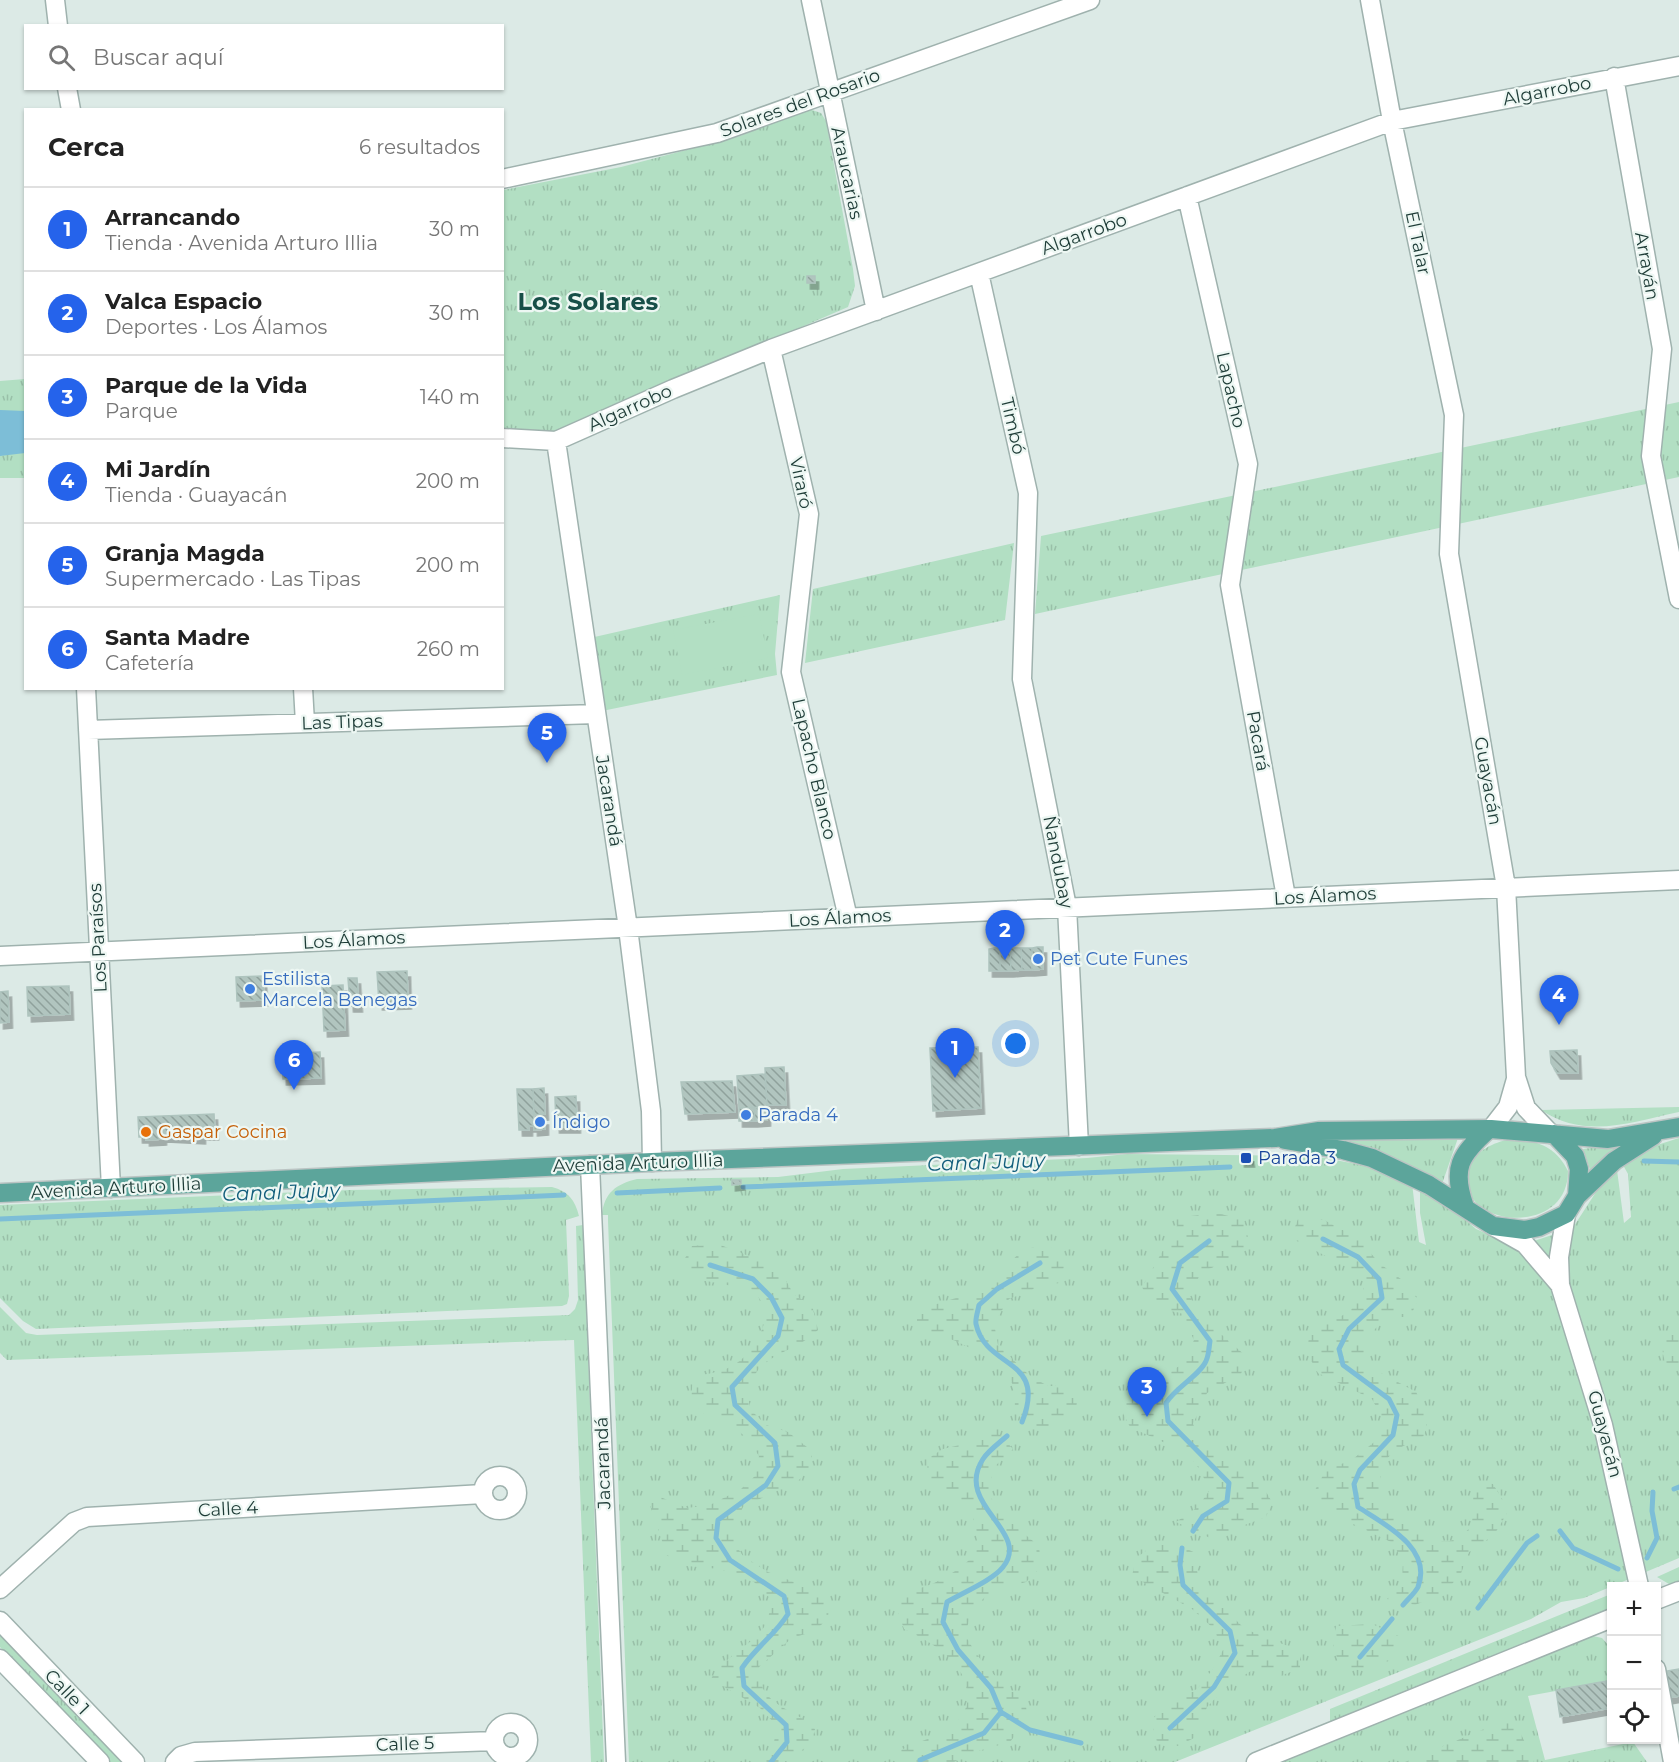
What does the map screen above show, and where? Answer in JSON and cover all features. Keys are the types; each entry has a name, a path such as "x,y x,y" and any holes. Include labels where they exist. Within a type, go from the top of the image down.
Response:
{"main road":[{"path":"1660,1132 1614,1161 1577,1196 1566,1214 1539,1227 1525,1230 1493,1226 1465,1207 1458,1181 1458,1166 1465,1152 1490,1129 1593,1139 1679,1128"},
{"name":"Avenida Arturo Illia","path":"0,1193 652,1162 1275,1138 1319,1131 1490,1129"},
{"path":"1553,1134 1575,1156 1579,1169 1577,1196"},
{"name":"Avenida Arturo Illia","path":"1275,1138 1372,1158 1404,1172 1465,1207"}],"street":[{"path":"55,0 58,24"},
{"name":"Araucarias","path":"811,0 876,311"},
{"name":"Solares del Rosario","path":"504,179 717,133 1090,0"},
{"name":"El Talar","path":"1370,0 1392,120 1454,415 1451,487"},
{"name":"Algarrobo","path":"504,438 556,441 673,389 771,350 1392,120 1679,66"},
{"name":"Arrayán","path":"1614,77 1662,349 1651,456 1679,599"},
{"path":"67,90 71,108"},
{"name":"Lapacho","path":"1187,196 1248,464 1230,585"},
{"name":"Timbó","path":"979,273 1028,493 1025,582"},
{"name":"Viraró","path":"771,350 809,514 797,619"},
{"name":"Jacarandá","path":"556,441 628,928 651,1111 652,1162"},
{"name":"Guayacán","path":"1451,487 1449,554 1506,887 1516,1077 1526,1108 1553,1134"},
{"name":"Ñandubay","path":"1025,582 1022,679 1067,908 1079,1146"},
{"name":"Pacará","path":"1230,585 1286,897"},
{"name":"Lapacho Blanco","path":"797,619 792,672 848,918"},
{"name":"Los Paraísos","path":"86,690 111,1188"},
{"path":"303,690 305,723"},
{"name":"Las Tipas","path":"88,730 596,714"},
{"name":"Los Álamos","path":"0,956 1679,880"},
{"name":"Guayacán","path":"1490,1129 1508,1107 1516,1077"},
{"name":"Jacarandá","path":"591,1165 616,1762"},
{"name":"Guayacán","path":"1566,1214 1559,1257 1560,1285 1603,1425 1639,1582"},
{"name":"Guayacán","path":"1493,1226 1525,1244 1560,1285"},
{"name":"Calle 4","path":"0,1589 74,1522 87,1517 483,1494"},
{"path":"1661,1598 1679,1591"},
{"path":"1256,1762 1607,1620"},
{"name":"Calle 1","path":"0,1621 135,1762"},
{"name":"Calle 1","path":"0,1659 100,1762"},
{"path":"1660,1690 1673,1762"},
{"name":"Calle 5","path":"175,1762 181,1756 195,1752 494,1741"}],"green space":[{"path":"809,109 821,113 826,121 853,269 855,286 848,307 574,425 551,432 504,432 504,190 621,167 740,136"},
{"path":"24,379 24,478 0,478 0,381"},
{"path":"1679,402 1679,477 1035,614 1041,536"},
{"path":"1014,543 1005,620 805,663 813,589"},
{"path":"780,595 775,654 777,675 602,711 590,638"},
{"path":"759,614 768,658 682,675 673,630"},
{"path":"1679,1107 1679,1112 1609,1126 1575,1124 1558,1119 1541,1110"},
{"path":"1458,1138 1442,1184 1410,1165 1337,1139"},
{"path":"1679,1138 1679,1558 1622,1582 1607,1582 1607,1588 1584,1598 1561,1602 1531,1619 1175,1762 629,1762 608,1215 602,1215 608,1195 617,1187 637,1179 778,1177 843,1169 1087,1158 1127,1154 1314,1156 1377,1168 1412,1183 1419,1242 1426,1245 1420,1213 1420,1187 1453,1209 1476,1229 1516,1246 1543,1273 1569,1242 1574,1226 1596,1192 1617,1170 1624,1223 1631,1217 1628,1174 1623,1165 1651,1147"},
{"path":"1510,1139 1544,1146 1558,1156 1568,1171 1563,1194 1549,1208 1531,1216 1510,1217 1491,1212 1476,1202 1468,1187 1470,1167 1476,1156 1491,1145"},
{"path":"1620,1144 1624,1146 1591,1172 1583,1149"},
{"path":"552,1187 570,1197 579,1216 566,1220 569,1296 567,1304 562,1306 36,1329 23,1321 0,1298 0,1205 349,1190"},
{"path":"1217,1213 1244,1220 1249,1242 1238,1257 1204,1271 1188,1292 1197,1313 1247,1357 1241,1374 1207,1393 1193,1424 1203,1446 1262,1485 1272,1502 1266,1517 1210,1538 1176,1522 1198,1507 1209,1491 1201,1471 1187,1453 1130,1427 1120,1407 1134,1389 1157,1381 1185,1362 1194,1340 1181,1313 1153,1308 1142,1287 1182,1217"},
{"path":"1299,1216 1324,1220 1358,1238 1379,1263 1405,1282 1418,1300 1410,1317 1387,1317 1365,1339 1365,1364 1416,1392 1429,1416 1424,1436 1400,1448 1386,1460 1380,1477 1380,1505 1416,1532 1438,1541 1458,1538 1472,1526 1474,1482 1493,1484 1509,1510 1494,1535 1469,1552 1460,1576 1442,1594 1415,1605 1387,1599 1402,1584 1403,1560 1391,1542 1332,1514 1314,1492 1325,1471 1353,1459 1378,1439 1382,1418 1372,1399 1318,1373 1307,1353 1310,1329 1338,1318 1351,1309 1357,1302 1365,1283 1349,1268 1291,1238"},
{"path":"583,1225 604,1762 591,1762 574,1340 7,1360 0,1353 0,1307 26,1333 37,1335 569,1315 575,1309 578,1300 576,1226"},
{"path":"1552,1235 1552,1257 1549,1258 1534,1241"},
{"path":"718,1244 779,1268 794,1295 812,1305 818,1330 806,1340 763,1365 747,1388 750,1409 766,1425 788,1432 812,1451 812,1465 799,1480 743,1507 735,1525 735,1544 743,1556 768,1572 815,1590 829,1604 828,1618 815,1631 792,1638 759,1667 760,1680 770,1698 815,1729 811,1744 784,1762 763,1762 774,1742 777,1726 760,1708 711,1679 724,1663 760,1632 767,1622 772,1600 754,1582 720,1569 687,1566 666,1555 648,1492 687,1508 710,1505 741,1489 755,1476 759,1456 747,1438 728,1423 705,1415 691,1400 693,1377 718,1372 735,1365 749,1352 763,1328 767,1309 753,1290 696,1279 684,1269 684,1260 692,1246"},
{"path":"1040,1245 1057,1249 1065,1265 1059,1283 1039,1287 1009,1299 994,1323 998,1345 1030,1376 1048,1386 1067,1386 1077,1401 1075,1417 1060,1425 1039,1431 1015,1413 1012,1385 1005,1371 966,1346 917,1328 917,1310 969,1294 1003,1270 1021,1251"},
{"path":"1679,1325 1679,1365 1667,1365 1663,1353 1664,1343 1669,1334"},
{"path":"991,1425 1013,1449 992,1469 990,1497 1016,1527 1039,1546 1041,1567 1026,1582 991,1592 973,1608 965,1634 990,1671 1025,1701 1028,1719 1010,1742 971,1753 954,1762 900,1762 901,1750 951,1727 962,1715 967,1704 964,1678 957,1667 939,1649 904,1629 895,1603 905,1591 925,1587 943,1579 976,1554 977,1540 973,1517 960,1500 928,1479 927,1459 943,1449 972,1442"},
{"path":"1174,1543 1200,1555 1197,1570 1199,1584 1245,1629 1300,1651 1300,1669 1282,1675 1251,1671 1228,1685 1207,1707 1196,1737 1178,1746 1154,1740 1153,1719 1166,1703 1197,1689 1213,1669 1223,1650 1213,1628 1192,1609 1132,1576 1136,1558 1154,1545"},
{"path":"1679,1567 1679,1583 1669,1584 1657,1577"},
{"path":"1607,1596 1607,1612 1330,1726 1330,1709"},
{"path":"1372,1624 1405,1639 1392,1660 1360,1670 1341,1669 1333,1648 1336,1626"},
{"path":"0,1634 123,1762 109,1762 0,1647"},
{"path":"1593,1636 1602,1638 1607,1644 1607,1682 1528,1696 1545,1760 1623,1744 1634,1744 1647,1762 1277,1762"},
{"path":"1513,1717 1534,1762 1405,1762"}],"water":[{"path":"0,410 24,411 24,453 0,456"}],"building":[{"path":"807,276 815,276 815,283 807,283"},
{"name":"Pet Cute Funes","path":"1043,947 1043,969 1032,970 1032,948"},
{"path":"1000,948 1000,971 989,971 989,949"},
{"path":"1000,948 1010,948 1011,971 1000,971"},
{"path":"1010,948 1021,948 1022,970 1011,971"},
{"path":"1021,948 1032,948 1032,970 1022,970"},
{"path":"407,971 408,1003 379,1004 377,972"},
{"path":"263,976 264,1000 237,1001 236,977"},
{"path":"348,978 357,978 359,1006 350,1006"},
{"path":"343,985 345,1030 324,1031 322,986"},
{"path":"69,986 70,1014 28,1016 27,987"},
{"path":"8,991 9,1022 0,1023 0,992"},
{"path":"978,1047 981,1108 933,1111 930,1048"},
{"path":"1577,1050 1578,1073 1557,1073 1551,1063 1550,1051"},
{"path":"320,1052 321,1078 283,1079 282,1054"},
{"path":"784,1067 786,1105 767,1105 765,1068"},
{"path":"765,1074 767,1107 739,1108 737,1076"},
{"path":"732,1081 735,1112 685,1114 681,1082"},
{"path":"544,1088 545,1114 534,1115 533,1089"},
{"path":"517,1089 533,1089 534,1126 529,1126 529,1130 519,1130"},
{"path":"576,1096 577,1127 556,1127 555,1097"},
{"path":"767,1107 767,1120 755,1121 754,1108"},
{"path":"739,1108 754,1108 755,1121 739,1121"},
{"path":"214,1114 215,1134 202,1134 202,1138 163,1136 163,1139 146,1140 146,1137 139,1137 138,1117"},
{"name":"Índigo","path":"534,1119 545,1119 545,1129 534,1130"},
{"path":"1241,1156 1250,1156 1251,1161 1241,1161"},
{"path":"732,1180 741,1180 741,1184 732,1185"},
{"path":"1679,1669 1679,1696 1661,1699 1661,1672"},
{"path":"1606,1681 1607,1709 1560,1717 1556,1690"}],"waterway":[{"name":"Canal Jujuy","path":"1644,1161 1679,1162"},
{"name":"Canal Jujuy","path":"743,1187 1230,1167"},
{"name":"Canal Jujuy","path":"617,1193 720,1188"},
{"name":"Canal Jujuy","path":"0,1219 564,1195"},
{"path":"1323,1239 1358,1257 1379,1279 1382,1298 1349,1329 1339,1349 1343,1365 1389,1399 1397,1415 1393,1435 1360,1470 1354,1484 1358,1507 1403,1539 1419,1560 1421,1573 1418,1587 1403,1605"},
{"path":"1193,1531 1203,1516 1227,1501 1229,1483 1168,1421 1166,1403 1203,1366 1208,1356 1210,1341 1172,1289 1180,1263 1209,1241"},
{"path":"1022,1422 1028,1401 1027,1386 1022,1375 991,1350 982,1339 976,1320 979,1305 997,1289 1040,1263"},
{"path":"710,1265 753,1279 771,1297 782,1318 778,1336 732,1387 735,1405 775,1443 778,1466 766,1485 718,1520 716,1538 730,1560 784,1596 788,1614 742,1668 744,1686 786,1725 787,1742 771,1762"},
{"path":"920,1760 984,1733 1001,1712 991,1688 958,1650 943,1622 947,1602 992,1577 1003,1567 1009,1554 1008,1541 984,1504 978,1490 976,1475 985,1456 1007,1436"},
{"path":"1674,1489 1679,1487"},
{"path":"1647,1558 1657,1538 1652,1511 1653,1492"},
{"path":"1560,1531 1573,1548 1618,1569"},
{"path":"1478,1608 1527,1543 1537,1536"},
{"path":"1170,1728 1214,1687 1235,1653 1230,1631 1183,1585 1180,1565 1182,1548"},
{"path":"1360,1657 1392,1619"},
{"path":"1001,1712 1030,1730 1081,1743"}],"place":[{"name":"Granja Magda","path":"547,763"},
{"name":"Pet Cute Funes","path":"1038,959"},
{"name":"Valca Espacio","path":"1005,960"},
{"name":"Estilista Marcela Benegas","path":"250,989"},
{"name":"Mi Jardín","path":"1559,1025"},
{"name":"Arrancando","path":"955,1078"},
{"name":"Santa Madre","path":"294,1090"},
{"name":"Parada 4","path":"746,1115"},
{"name":"Índigo","path":"540,1122"},
{"name":"Gaspar Cocina","path":"146,1132"},
{"name":"Parada 3","path":"1246,1158"},
{"name":"Parque de la Vida","path":"1147,1417"}],"district":[{"name":"Los Solares","path":"588,302"}]}
